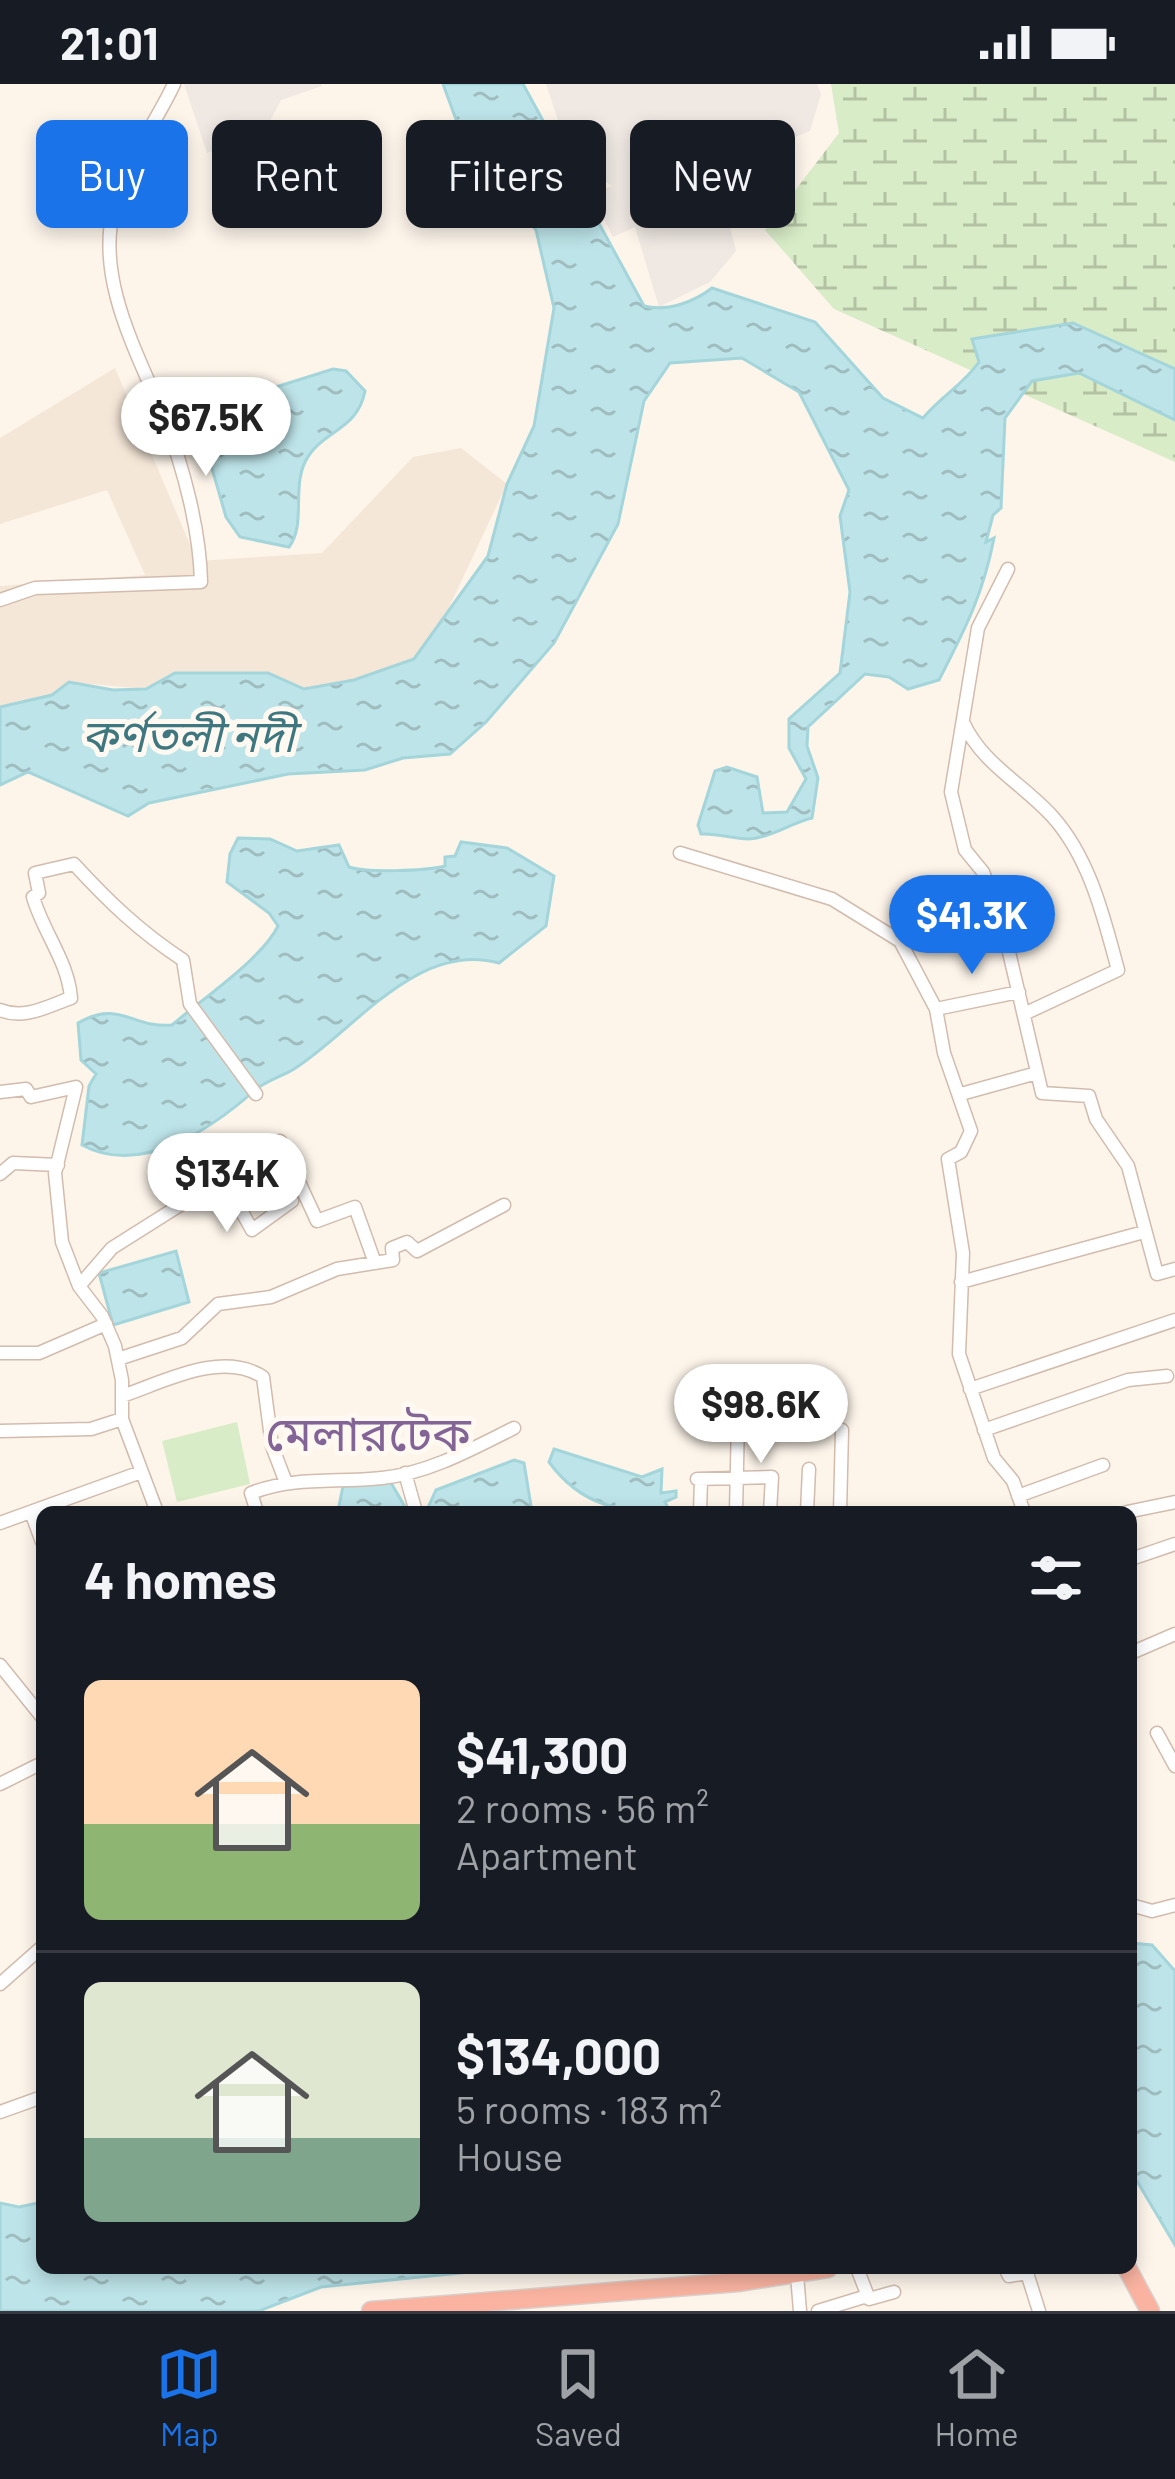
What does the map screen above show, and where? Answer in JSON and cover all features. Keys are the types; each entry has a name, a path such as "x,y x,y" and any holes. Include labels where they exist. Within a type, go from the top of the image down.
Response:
{"highway":[{"path":"371,2311 801,2274"},
{"path":"1130,2274 1150,2311"}],"street":[{"path":"0,600 35,588 201,582 200,550 165,421 132,350 110,263 112,212 130,157 153,130 174,84"},
{"path":"1009,568 978,628 951,792 965,850 983,872 1000,918 1042,1093 1089,1096 1096,1119 1128,1166 1156,1274 1175,1269"},
{"path":"963,721 974,746 1051,815 1067,836 1102,910 1118,970 1024,1014"},
{"path":"680,854 778,879 876,921 901,941 936,1009 944,1053 971,1131 962,1152 948,1159 958,1204 958,1354 984,1430 1022,1506"},
{"path":"0,1010 12,1015 71,998 66,968 43,932 32,897 39,893 35,873 74,864 106,893 127,922 183,960 190,1004 256,1094"},
{"path":"936,1009 1018,992"},
{"path":"961,1094 1036,1073"},
{"path":"0,1092 26,1089 31,1097 76,1087 58,1165 62,1242 79,1286 106,1324 118,1359 122,1419 155,1506"},
{"path":"79,1286 112,1248 223,1178 252,1230 292,1201 266,1147 280,1141 317,1220 355,1207 375,1263"},
{"path":"0,1174 14,1163 58,1165"},
{"path":"118,1359 182,1338 218,1304 272,1297 337,1269 393,1260 392,1248 407,1242 417,1251 438,1243 504,1205"},
{"path":"961,1282 1144,1232"},
{"path":"970,1390 1175,1320"},
{"path":"0,1353 39,1353 106,1324"},
{"path":"122,1396 206,1368 253,1371 263,1377 272,1446 285,1480"},
{"path":"984,1430 1128,1380 1167,1376"},
{"path":"0,1431 92,1429 122,1419"},
{"path":"736,1506 738,1419"},
{"path":"255,1506 251,1493 285,1480 405,1473 514,1428"},
{"path":"840,1506 842,1430"},
{"path":"1018,1496 1103,1465"},
{"path":"807,1506 809,1469"},
{"path":"48,1506 141,1472"},
{"path":"405,1473 414,1506"},
{"path":"700,1506 699,1479 772,1477 770,1506"},
{"path":"1137,1510 1175,1502"},
{"path":"0,1523 36,1511"},
{"path":"32,1512 36,1524"},
{"path":"1137,1557 1175,1544"},
{"path":"1137,1650 1175,1634"},
{"path":"0,1665 36,1710"},
{"path":"1157,1732 1175,1766"},
{"path":"0,1784 36,1770"},
{"path":"1137,1907 1152,1911 1175,1905"},
{"path":"0,1984 36,1952"},
{"path":"0,2112 36,2099"},
{"path":"859,2274 867,2296"},
{"path":"1027,2274 1039,2311"},
{"path":"797,2275 800,2311"},
{"path":"630,2290 631,2311"},
{"path":"818,2311 894,2292"}],"shaded area":[{"path":"184,84 321,84 281,100 270,120 212,120 212,151 207,153"},
{"path":"546,84 817,84 821,94 810,131 795,137 795,120 630,120 633,228 613,237 606,223 606,188 612,186 606,182 606,120 558,120"},
{"path":"635,228 730,228 736,251 710,282 659,307"},
{"path":"115,368 197,561 322,553 413,457 461,448 507,484 444,618 414,659 354,680 304,689 268,673 175,673 146,689 69,682 52,695 0,707 0,586 145,575 107,490 0,524 0,438"}],"green space":[{"path":"831,84 1175,84 1175,462 834,309 765,230 795,228 795,191 839,133"},
{"path":"237,1422 250,1484 177,1502 162,1441"}],"water":[{"name":"কর্ণতলী নদী","path":"443,84 523,84 543,120 456,120"},
{"name":"কর্ণতলী নদী","path":"601,228 644,306 680,304 712,288 815,322 883,398 923,418 979,362 972,339 1073,323 1175,369 1175,420 1079,373 1032,381 1005,418 1001,508 993,515 986,542 994,538 990,558 972,611 939,680 908,689 889,677 865,674 808,727 807,746 818,778 812,818 764,836 701,834 698,825 715,771 727,767 757,777 763,813 787,812 806,779 789,748 789,719 840,673 850,592 840,516 849,490 799,392 742,358 670,363 644,401 618,524 554,643 486,722 450,754 403,758 365,770 288,774 149,803 128,816 28,772 0,785 0,707 52,695 69,682 113,690 146,689 175,673 268,673 304,689 354,680 414,659 488,556 507,484 534,426 554,308 536,230"},
{"path":"333,369 346,371 365,391 355,415 305,462 294,538 289,547 240,537 226,517 211,465 183,437 184,431 276,387"},
{"path":"238,838 270,839 297,851 339,845 349,867 382,871 445,866 445,857 455,856 461,842 507,848 554,876 546,926 499,963 469,959 414,976 317,1053 174,1144 128,1155 82,1145 89,1086 96,1074 81,1060 78,1023 116,1014 172,1025 245,965 278,926 269,913 227,882 230,854"},
{"path":"176,1251 189,1302 113,1325 99,1273"},
{"path":"554,1449 642,1477 662,1469 661,1493 676,1491 676,1497 665,1502 667,1506 602,1504 574,1488 549,1462"},
{"path":"514,1460 524,1463 531,1506 429,1506 436,1490"},
{"path":"390,1481 405,1506 339,1506 343,1486"},
{"path":"1137,1944 1152,1945 1175,1971 1175,2245 1137,2181"},
{"path":"0,2203 19,2207 36,2203 36,2274 451,2274 321,2287 259,2311 0,2311"}],"district":[{"name":"মেলারটেক","path":"368,1432"}]}
